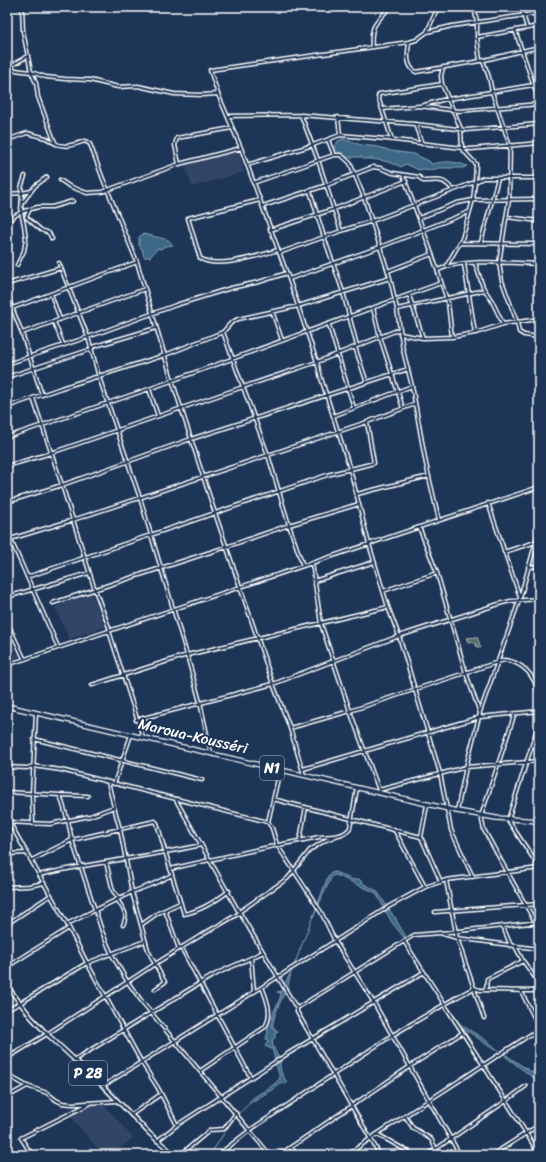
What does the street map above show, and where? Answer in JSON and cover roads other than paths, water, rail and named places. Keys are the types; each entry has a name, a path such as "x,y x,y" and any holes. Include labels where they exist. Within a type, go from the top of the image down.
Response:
{"highway":[{"name":"Maroua-Kousséri","path":"7,706 304,775 380,791 448,809 508,820 539,821"}],"main road":[{"name":"P 28","path":"7,986 47,1034 103,1086 157,1141 175,1155"}],"street":[{"path":"22,7 23,31 31,72 36,83 38,97 56,144"},
{"path":"372,47 371,34 373,29 390,7"},
{"path":"427,32 438,7"},
{"path":"474,7 481,61 489,78 492,92 510,146 509,200 499,263 504,286 518,322 519,332 539,337"},
{"path":"521,7 527,28"},
{"path":"473,877 451,830 440,773 429,732 374,562 350,469 326,396 317,362 287,273 241,148 218,94 210,70 409,42 416,40 427,32 452,26 539,13"},
{"path":"477,37 539,26"},
{"path":"515,30 539,101"},
{"path":"409,42 409,66 416,72 481,61 539,47"},
{"path":"7,69 28,56"},
{"path":"443,67 441,76 442,84 461,129 462,149 476,164 473,200 460,243 447,266"},
{"path":"7,69 31,72 46,77 97,81 118,87 138,86 174,94 218,94"},
{"path":"392,140 378,97 380,94 442,84"},
{"path":"382,110 420,106 449,99 539,84"},
{"path":"420,106 453,111 539,104"},
{"path":"228,116 301,114 461,129 539,124"},
{"path":"301,114 327,185 341,231"},
{"path":"338,117 340,135"},
{"path":"414,124 422,144"},
{"path":"179,164 175,145 177,138 232,128"},
{"path":"7,140 27,133 46,138 56,144 68,146 83,141 89,142 137,262 156,328 203,477 257,638 290,728 304,775"},
{"path":"247,165 313,145 340,135 462,149 539,143"},
{"path":"328,140 334,154"},
{"path":"60,180 87,194 108,190 179,164 241,148"},
{"path":"253,183 334,154 342,155 348,160 364,197 390,278 397,309 400,334 439,520"},
{"path":"262,206 327,185 373,167 403,175 418,177 425,182 441,180 449,185 453,190"},
{"path":"403,175 424,230 449,306 452,336"},
{"path":"17,266 24,251 26,239 21,212 21,188 25,176"},
{"path":"22,203 35,186 47,177"},
{"path":"279,253 372,221 483,178 539,178"},
{"path":"481,243 498,178"},
{"path":"270,230 334,209 406,181"},
{"path":"7,194 22,193 32,190"},
{"path":"310,190 343,292 356,346 367,383"},
{"path":"419,218 457,203 473,200 539,199"},
{"path":"260,200 188,218 200,258 212,262 236,261 254,258 278,250"},
{"path":"7,220 21,212 41,206 52,207 73,201"},
{"path":"30,210 26,217 41,230 49,233 52,239"},
{"path":"289,279 380,247 469,212"},
{"path":"506,217 539,221"},
{"path":"460,243 539,244"},
{"path":"388,271 432,254"},
{"path":"7,310 137,262"},
{"path":"59,263 92,348 99,377 140,498 187,655 200,702 211,753"},
{"path":"438,270 447,266 475,263 539,264"},
{"path":"475,263 485,290 503,324"},
{"path":"464,264 476,333"},
{"path":"7,284 61,268"},
{"path":"7,364 202,296 287,273"},
{"path":"7,408 33,398 165,355 223,332 231,323 238,319 298,306 390,278"},
{"path":"7,437 149,389 441,283"},
{"path":"22,333 145,288"},
{"path":"397,309 446,297 485,290"},
{"path":"51,294 60,320"},
{"path":"7,295 22,333 42,395"},
{"path":"409,295 423,338"},
{"path":"373,308 380,337 403,408"},
{"path":"272,311 282,341"},
{"path":"400,334 423,338 452,336 476,333 503,324 539,319"},
{"path":"54,322 63,344"},
{"path":"328,325 354,408"},
{"path":"7,377 156,328"},
{"path":"7,466 51,453 243,388 317,362 400,329"},
{"path":"223,332 268,455 303,566"},
{"path":"7,502 254,418 408,369"},
{"path":"333,416 412,386"},
{"path":"149,389 158,416"},
{"path":"33,398 62,484 89,573 110,631 136,720 143,737"},
{"path":"7,540 73,520 368,422 415,404"},
{"path":"27,577 215,513 350,469 374,463 368,422"},
{"path":"356,494 429,476"},
{"path":"7,665 24,658 110,631 539,486"},
{"path":"488,503 519,599"},
{"path":"53,603 289,525 359,504"},
{"path":"419,527 437,573 466,673 480,713"},
{"path":"7,531 58,647"},
{"path":"458,811 466,767 480,713 519,599 539,531"},
{"path":"504,552 539,541"},
{"path":"314,581 374,562"},
{"path":"312,563 321,624 350,711 380,791 440,773 466,767 539,761"},
{"path":"528,567 539,566"},
{"path":"7,597 89,573"},
{"path":"383,591 437,573"},
{"path":"136,720 273,684 399,636 502,604 519,599 539,599"},
{"path":"92,685 187,655 388,607"},
{"path":"7,622 24,658"},
{"path":"7,639 14,637"},
{"path":"290,728 350,711 498,661 509,660 523,667 534,679 539,694"},
{"path":"303,769 480,717 539,711"},
{"path":"33,824 32,794 36,712"},
{"path":"515,713 481,816 484,830 539,929"},
{"path":"103,1086 142,1063 385,909 425,887 446,880 539,868 508,820 539,723"},
{"path":"114,784 131,734"},
{"path":"34,739 122,762 202,780"},
{"path":"7,767 27,768 33,766 61,770 268,822 272,828 277,845 321,912 335,941 374,1003 428,1101 460,1155"},
{"path":"268,822 280,769"},
{"path":"108,782 120,829 132,892 141,925 150,954 165,982 155,989"},
{"path":"7,1058 47,1034 180,948 240,913 283,882 294,871 308,852 326,840 350,830 357,787"},
{"path":"7,792 88,796"},
{"path":"60,795 72,840 95,910 112,955 127,981 270,1155"},
{"path":"273,799 421,837"},
{"path":"176,800 255,941 267,957 277,978 297,1009 297,1012 380,1155"},
{"path":"428,804 421,837 441,882"},
{"path":"8,822 50,824 90,816 114,807"},
{"path":"300,840 306,807"},
{"path":"7,818 40,874 105,996 161,1094 177,1126"},
{"path":"32,860 72,840 156,822 183,913 185,914 217,900 228,892"},
{"path":"394,829 425,887"},
{"path":"170,869 300,840 325,836 336,836"},
{"path":"40,874 81,865 126,860 166,853 201,845"},
{"path":"7,854 27,853"},
{"path":"106,862 113,891 126,915 123,925"},
{"path":"67,924 132,892 172,875"},
{"path":"446,880 457,938 484,1018"},
{"path":"7,887 29,886 44,883"},
{"path":"7,924 51,895"},
{"path":"141,925 158,913 180,903"},
{"path":"435,912 539,904"},
{"path":"165,910 180,948 218,1014 251,1078"},
{"path":"297,1009 417,934 503,927 539,922"},
{"path":"503,927 511,946"},
{"path":"7,967 69,928"},
{"path":"440,933 457,938 539,949"},
{"path":"7,1010 87,963 112,955 146,941"},
{"path":"404,941 443,1004 484,1064 539,1154"},
{"path":"515,946 523,961 539,983"},
{"path":"74,1060 200,983 263,952"},
{"path":"251,958 254,991"},
{"path":"486,990 488,979 523,961"},
{"path":"157,1141 177,1126 251,1078 424,972"},
{"path":"200,1071 266,1027 270,1016 268,1004 262,987"},
{"path":"218,1155 250,1130 333,1074 443,1004 474,988 486,990 539,991"},
{"path":"347,1155 370,1138 539,1028 521,991"},
{"path":"279,1155 462,1033"},
{"path":"7,1075 27,1086 48,1093 62,1103 72,1104 117,1101"},
{"path":"7,1097 27,1086"},
{"path":"427,1155 526,1086"},
{"path":"131,1115 161,1094"},
{"path":"32,1155 21,1138 93,1102"},
{"path":"180,1155 210,1130 224,1129 236,1113"},
{"path":"405,1116 413,1128 431,1139 436,1149"},
{"path":"492,1155 539,1125"},
{"path":"377,1134 414,1155"},
{"path":"291,1147 296,1155"}],"waterway":[{"path":"291,973 313,916"},
{"path":"498,1050 507,1056"},
{"path":"210,1155 234,1118 250,1103"}]}
